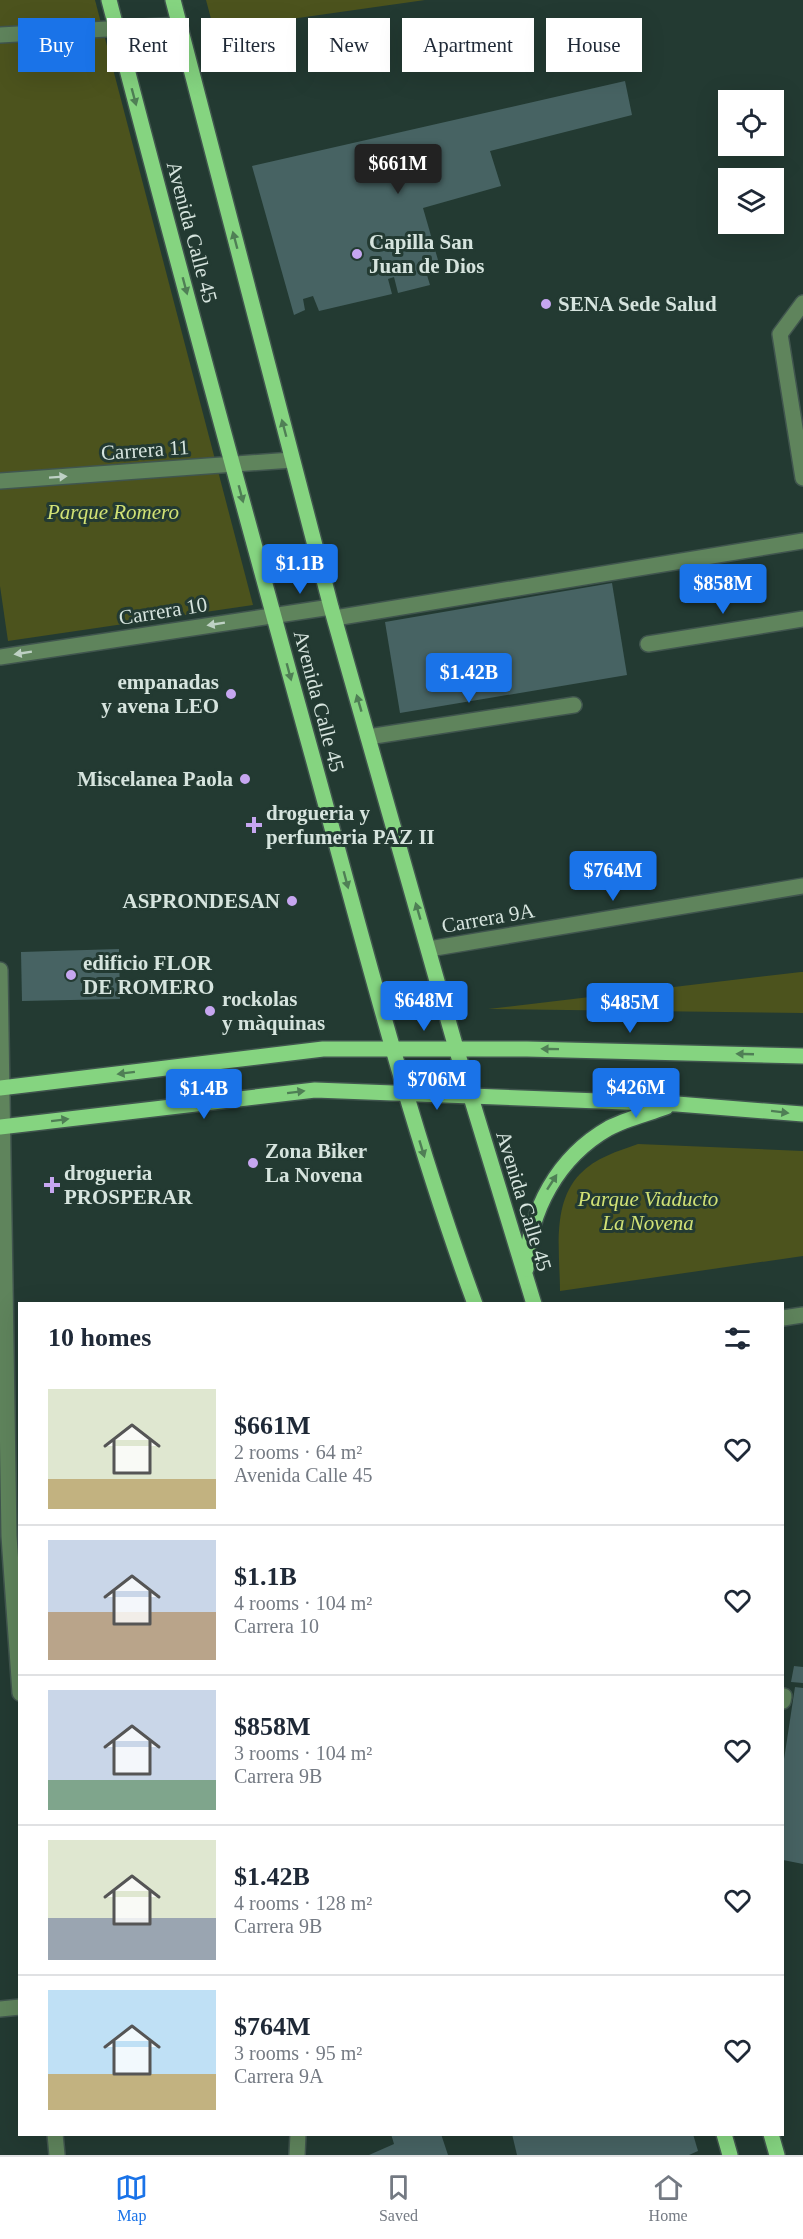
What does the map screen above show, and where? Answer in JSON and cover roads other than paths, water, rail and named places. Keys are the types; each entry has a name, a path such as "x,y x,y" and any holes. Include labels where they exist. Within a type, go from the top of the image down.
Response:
{"main road":[{"name":"Avenida Calle 45","path":"109,0 114,18"},
{"name":"Avenida Calle 45","path":"173,0 177,18"},
{"name":"Avenida Calle 45","path":"189,63 333,612 456,1048 533,1302"},
{"name":"Avenida Calle 45","path":"128,72 232,464 405,1093 429,1172 474,1302"},
{"path":"1,1088 323,1049 456,1048 803,1056"},
{"path":"1,1127 315,1090 677,1104 803,1114"},
{"path":"526,1278 531,1228 551,1183 566,1163 586,1144 610,1128 677,1104"},
{"path":"725,2136 730,2155"},
{"path":"772,2136 777,2155"}],"street":[{"path":"0,34 107,28"},
{"path":"803,303 780,334 803,478"},
{"name":"Carrera 11","path":"0,481 292,460"},
{"name":"Carrera 10","path":"0,657 274,615 333,612 803,541"},
{"path":"648,644 803,619"},
{"path":"368,737 574,705"},
{"name":"Carrera 9A","path":"429,949 803,886"},
{"path":"0,970 10,1536 18,1662"},
{"path":"784,1318 803,1315"},
{"path":"0,2009 18,2007"},
{"path":"55,2136 57,2155"},
{"path":"297,2155 298,2136"}],"place":[{"name":"Capilla San Juan de Dios","path":"357,254"},
{"name":"SENA Sede Salud","path":"546,304"},
{"name":"empanadas y avena LEO","path":"231,694"},
{"name":"Miscelanea Paola","path":"245,779"},
{"name":"drogueria y perfumeria PAZ II","path":"254,825"},
{"name":"ASPRONDESAN","path":"292,901"},
{"name":"edificio FLOR DE ROMERO","path":"71,975"},
{"name":"rockolas y màquinas","path":"210,1011"},
{"name":"Zona Biker La Novena","path":"253,1163"},
{"name":"drogueria PROSPERAR","path":"52,1185"}],"park label":[{"name":"Parque Romero","path":"113,512"},
{"name":"Parque Viaducto La Novena","path":"648,1211"}]}
